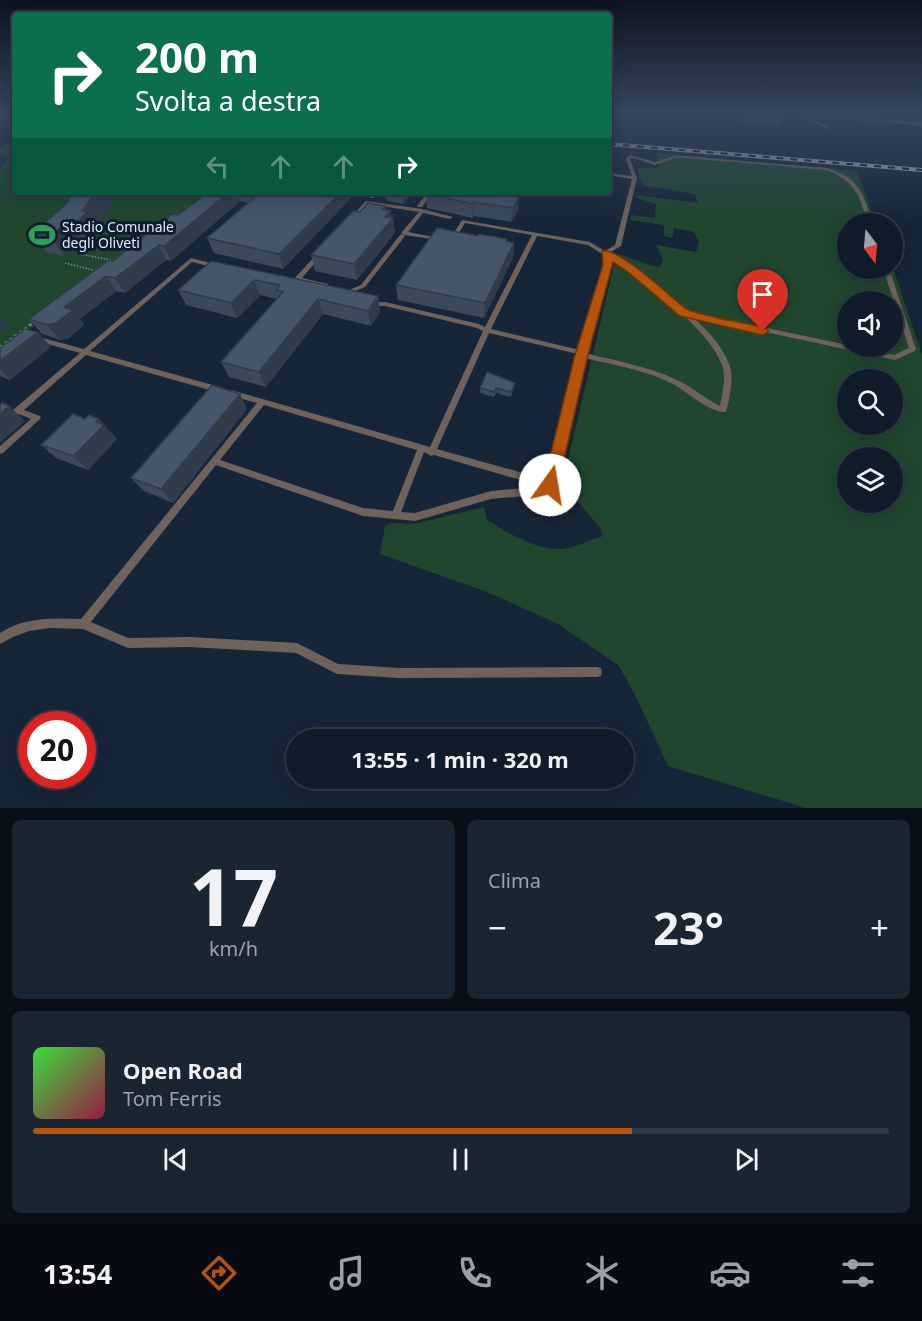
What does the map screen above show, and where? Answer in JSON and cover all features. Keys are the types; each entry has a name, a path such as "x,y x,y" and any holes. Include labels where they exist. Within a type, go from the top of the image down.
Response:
{"lane":[{"path":"605,253 618,246 635,178 628,159 632,156 655,164 675,157 686,157 827,169 846,176 858,187 867,213"},
{"path":"612,174 635,178"},
{"path":"348,224 374,195"},
{"path":"344,298 351,291 363,286 403,234 429,195"},
{"path":"366,304 385,304 479,326 669,379 690,390 712,406 723,410 727,370 721,356 707,336 684,313 632,270 590,244 464,221 420,208 370,199"},
{"path":"403,234 451,242 464,221"},
{"path":"431,453 487,330 535,234"},
{"path":"283,280 294,283 326,248"},
{"path":"550,485 582,354 609,265 605,253"},
{"path":"0,426 191,260 225,268"},
{"path":"297,279 329,286"},
{"path":"684,313 895,358 914,349 890,279"},
{"path":"340,289 351,291"},
{"path":"28,336 262,402 431,453 550,485"},
{"path":"83,624 262,402"},
{"path":"0,451 37,418 18,411"},
{"path":"396,514 421,450"},
{"path":"214,461 363,512 415,517 491,495 526,492 550,485"},
{"path":"0,639 6,634 44,622 83,624 128,643 190,642 297,648 337,669 410,673 597,672"}],"path":[{"path":"80,254 124,263"},
{"path":"65,263 102,272 93,279"},
{"path":"0,347 37,320"}],"green space":[{"path":"0,150 12,150 12,195 207,195 0,352 0,168 9,157 0,156"},
{"path":"657,153 857,171 872,213 837,213 837,279 897,279 901,291 837,291 837,357 903,357 903,298 922,355 922,808 806,808 668,766 619,666 558,624 487,592 380,554 385,526 391,523 413,524 484,507 487,520 513,535 542,547 562,549 603,536 600,528 566,487 566,468 614,265 618,254 656,267 661,266 663,259 656,245 696,252 699,242 694,232 674,228 672,238 664,236 664,225 630,220 631,215 655,218 656,204 637,198 636,195 698,203 695,195 690,193 645,186 641,183 637,169 659,167"}],"building":[{"path":"73,195 94,195 82,211 88,211 79,220 70,220 50,236 33,233 65,205"},
{"path":"205,195 225,195 164,246 159,245 115,278 106,276 64,307 73,310 56,323 47,325 29,319 109,260 113,261 172,214 178,215"},
{"path":"257,195 338,195 279,254 207,238"},
{"path":"431,195 519,197 513,208 474,202 473,204"},
{"path":"368,203 385,206 382,209 391,211 385,217 393,218 354,264 311,255 353,211 360,212"},
{"path":"437,228 507,239 506,241 514,243 485,303 396,285"},
{"path":"211,261 378,296 368,311 318,299 259,372 221,362 283,292 276,290 280,285 254,280 231,303 178,290"},
{"path":"25,329 38,332 0,361 0,348"},
{"path":"487,372 515,383 511,392 496,388 494,392 480,388"},
{"path":"212,385 240,394 161,489 131,478"},
{"path":"2,403 9,406 0,414 0,405"},
{"path":"73,414 85,419 89,415 99,419 96,422 104,425 73,456 41,445"}],"railway":[{"path":"678,150 922,170"}],"place":[{"name":"Stadio Comunale degli Oliveti","path":"42,235"}],"route":[{"path":"550,485 582,355 609,265 605,253 632,270 684,313 763,331"}]}
